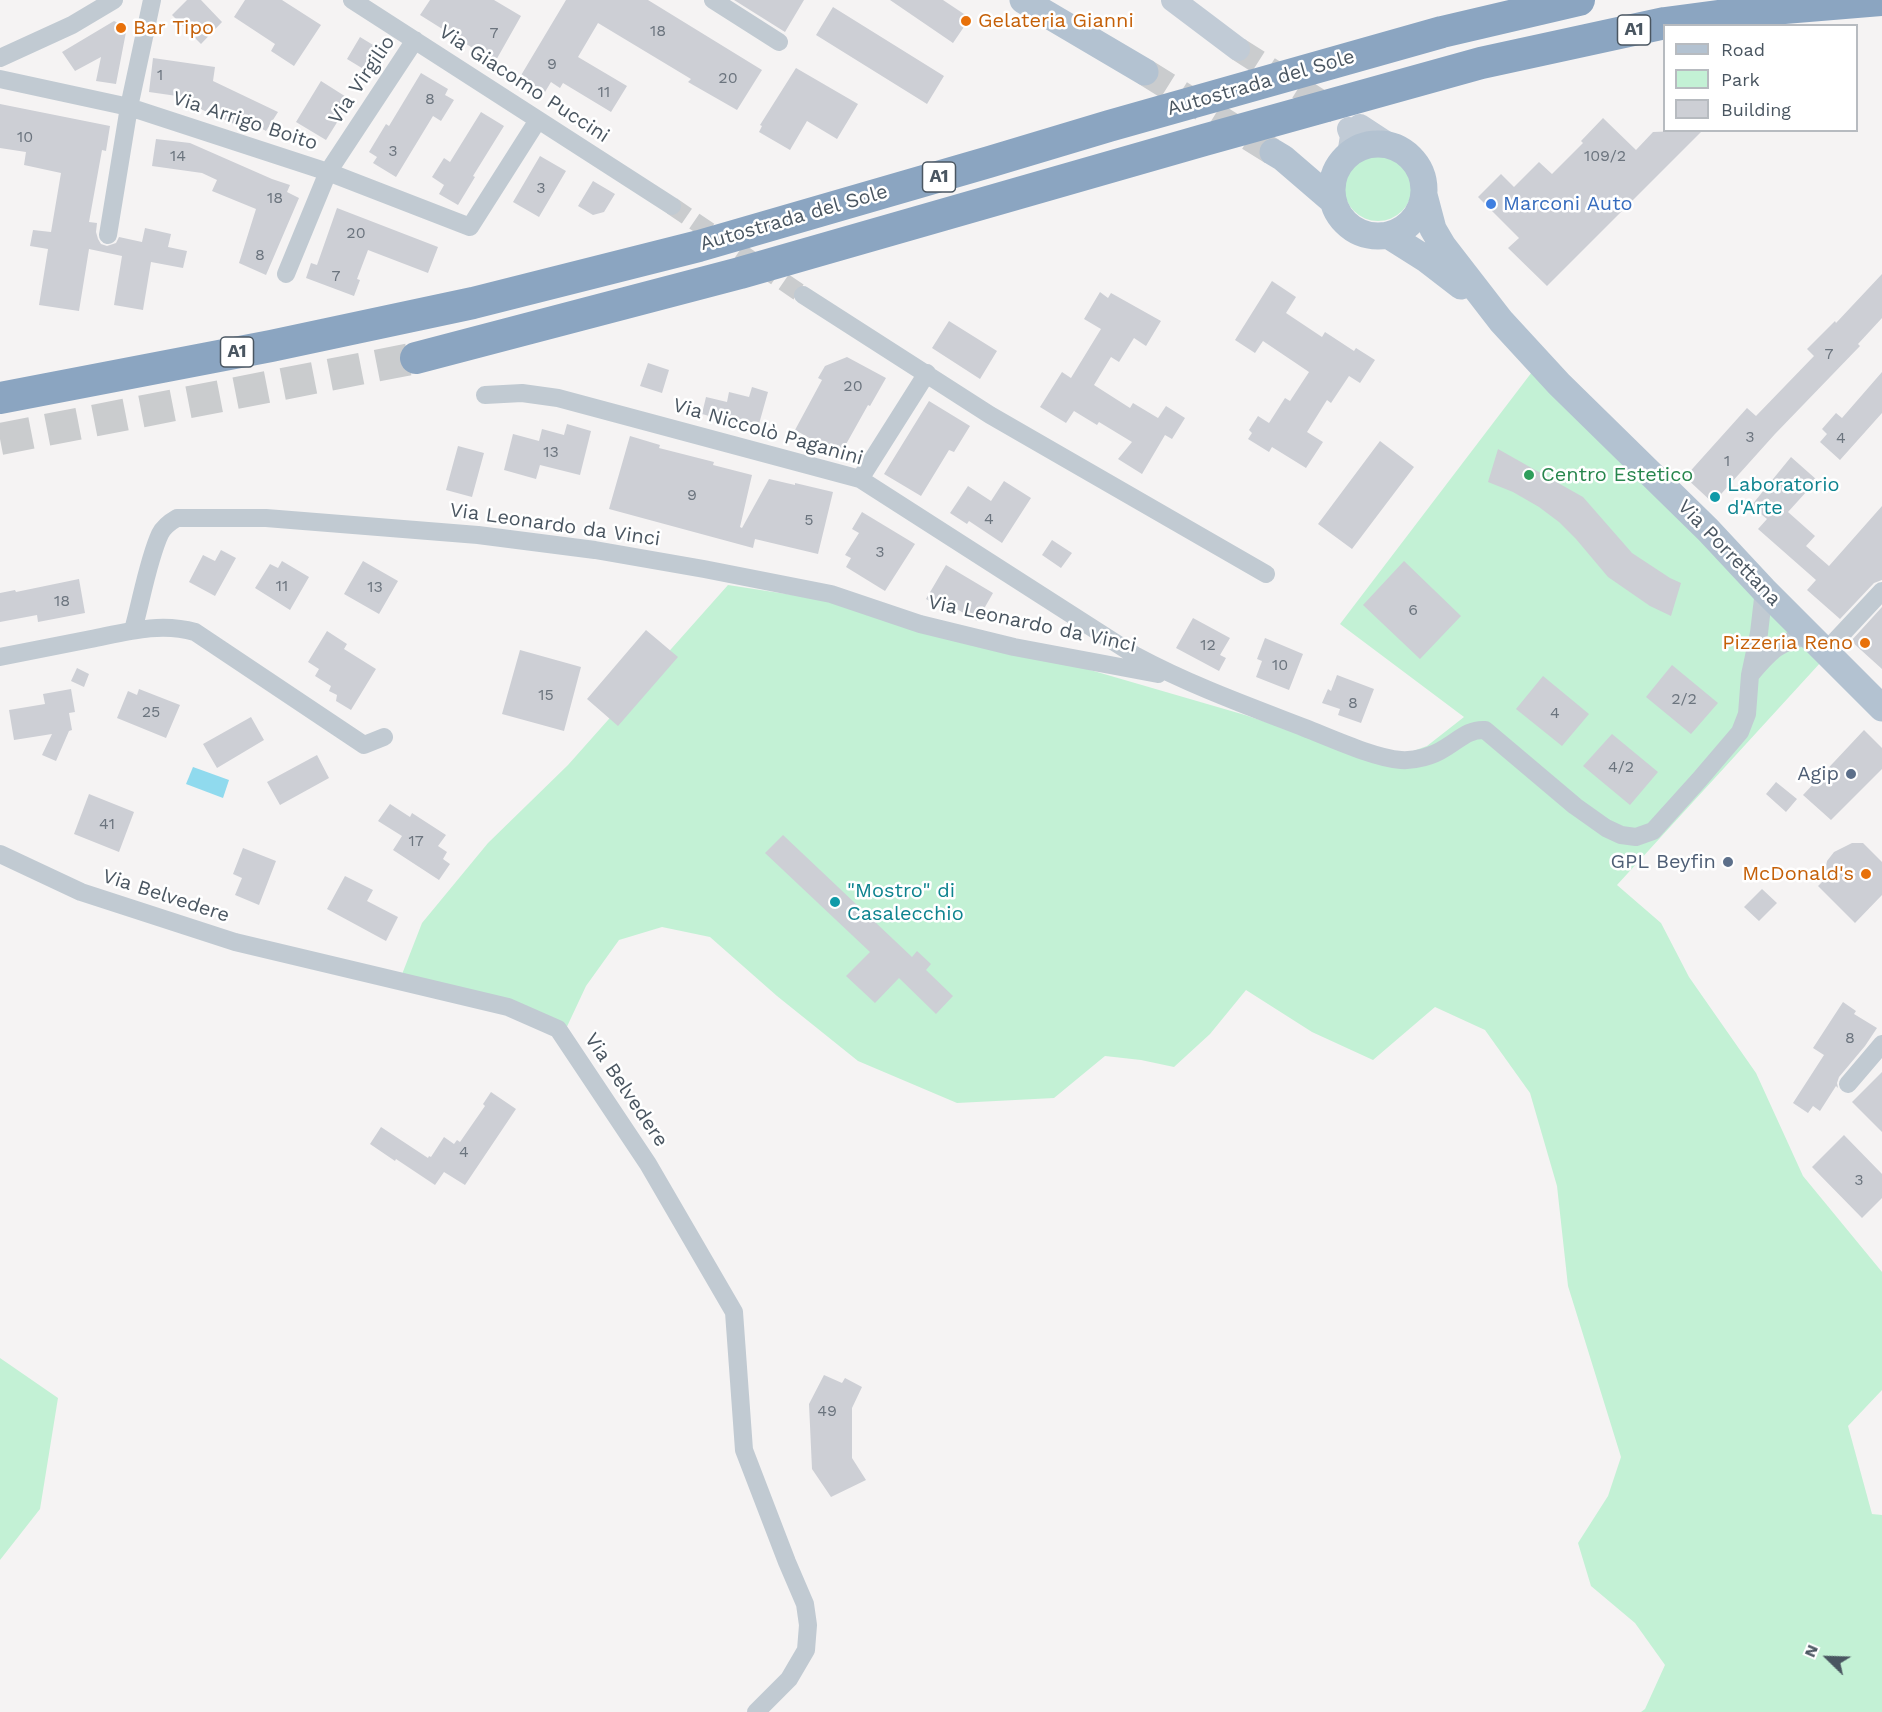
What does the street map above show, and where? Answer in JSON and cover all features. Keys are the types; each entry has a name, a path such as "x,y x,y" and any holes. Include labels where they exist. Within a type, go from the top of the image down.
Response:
{"highway":[{"name":"Autostrada del Sole","path":"0,398 271,346 473,303 699,246 1129,120 1442,32 1579,0"},
{"name":"Autostrada del Sole","path":"416,358 740,273 1481,63 1665,23 1772,9 1882,0"}],"main road":[{"path":"1023,0 1145,72"},
{"path":"1173,0 1238,49"},
{"path":"1333,201 1334,180 1350,143"},
{"path":"1350,143 1365,146 1389,146 1404,152 1416,164 1423,179 1424,195 1415,218 1403,229 1388,236 1372,236 1357,232 1340,216 1333,201 1278,155 1308,164 1350,143"},
{"name":"Via Porrettana","path":"1424,195 1431,223 1443,246 1502,321 1559,384 1708,530 1764,590 1882,708"},
{"name":"Via Porrettana","path":"1388,236 1426,259 1502,321"}],"street":[{"path":"0,58 72,25 114,0"},
{"path":"108,235 129,107 152,0"},
{"name":"Via Giacomo Puccini","path":"352,0 672,206"},
{"path":"713,0 779,42"},
{"name":"Via Virgilio","path":"286,274 328,172 415,40"},
{"name":"Via Arrigo Boito","path":"0,79 129,107 328,172 470,227 538,120"},
{"path":"803,295 990,415 1266,574"},
{"path":"860,479 927,373"},
{"name":"Via Niccolò Paganini","path":"485,395 522,393 558,398 860,479 1136,656"},
{"name":"Via Leonardo da Vinci","path":"133,630 155,549 168,523 177,518 266,518 478,535 704,569 831,594 920,624 1014,647 1174,677"},
{"name":"Via Leonardo da Vinci","path":"1136,656 1174,677 1327,737 1385,757 1402,760 1431,755 1444,749 1463,735 1485,730 1575,806 1606,828 1621,835 1636,837 1653,831 1663,821 1736,737 1747,714 1750,675 1759,633 1764,590"},
{"path":"1750,675 1773,649 1792,639 1817,644 1882,591"},
{"path":"0,657 133,630 159,626 178,627 195,632 364,745 384,737"},
{"name":"Via Belvedere","path":"0,854 81,892 224,938 508,1007 558,1029 648,1164 734,1311 744,1450 805,1604 808,1625 806,1650 789,1679 756,1712"},
{"path":"1848,1084 1882,1044"}],"green space":[{"path":"1371,153 1385,153 1397,158 1407,168 1412,187 1407,206 1397,216 1385,221 1371,221 1359,216 1349,206 1344,194 1344,180 1349,168 1359,158"},
{"path":"1535,368 1821,662 1617,885 1661,923 1689,977 1756,1073 1803,1176 1882,1272 1882,1390 1848,1426 1872,1514 1882,1515 1882,1712 1641,1712 1645,1709 1665,1665 1635,1623 1591,1586 1578,1543 1608,1496 1621,1457 1568,1286 1557,1186 1530,1093 1485,1030 1435,1007 1373,1060 1312,1032 1246,990 1210,1034 1174,1067 1105,1056 1054,1098 957,1103 858,1061 777,996 710,937 662,927 619,940 586,986 564,1033 399,982 422,923 488,843 568,765 728,585 877,608 1245,715 1383,762 1427,746 1464,717 1340,624"},
{"path":"0,1358 58,1398 40,1509 0,1560"}],"water":[{"path":"193,767 229,780 223,798 186,784"}],"building":[{"path":"187,0 201,0 222,22 201,44 172,15"},
{"path":"245,0 282,0 321,25 294,66 271,51 275,44 234,17"},
{"path":"430,0 494,0 521,16 495,62 420,15"},
{"path":"566,0 648,0 762,70 737,110 688,82 691,79 598,23 578,57 627,86 611,112 563,83 560,88 551,82 545,92 520,77"},
{"path":"734,0 804,0 785,32"},
{"path":"890,0 943,0 970,18 953,43"},
{"path":"833,7 944,76 927,104 816,35"},
{"path":"114,21 125,26 126,32 116,84 96,81 101,57 75,71 62,52"},
{"path":"360,37 383,51 370,73 347,59"},
{"path":"153,58 215,67 213,81 278,112 266,131 247,121 243,128 196,107 198,99 149,92"},
{"path":"796,68 858,104 837,139 807,121 790,150 759,132 762,126 760,125"},
{"path":"421,73 448,89 445,95 454,100 441,121 433,116 396,177 373,163 377,157 369,152 386,124 389,126"},
{"path":"321,81 351,100 326,140 296,122"},
{"path":"0,104 110,126 106,151 102,150 89,222 97,223 96,232 101,244 107,246 116,243 119,237 142,242 145,228 171,234 168,247 187,251 183,268 151,262 143,310 114,305 122,256 89,249 79,311 39,305 48,249 30,246 33,230 51,232 61,173 24,165 26,152 0,148"},
{"path":"481,112 504,126 458,205 439,194 444,185 432,177 444,158 450,162"},
{"path":"1603,118 1636,150 1653,132 1701,132 1547,286 1508,248 1519,238 1478,197 1501,174 1514,187 1539,162 1552,174 1583,143 1581,141"},
{"path":"156,139 190,143 290,185 287,192 299,198 266,275 239,263 256,209 212,191 217,180 202,173 152,166"},
{"path":"540,156 566,171 539,217 513,202"},
{"path":"593,181 615,194 604,212 593,215 578,206"},
{"path":"337,208 438,247 428,273 368,250 357,279 360,280 354,296 306,278 311,263 317,265"},
{"path":"1882,274 1882,318 1858,344 1860,346 1775,434 1713,503 1685,477 1747,408 1756,416 1814,356 1807,349 1835,321 1836,323"},
{"path":"1272,281 1296,297 1286,313 1322,337 1325,332 1354,351 1356,348 1375,360 1360,383 1349,376 1331,403 1327,400 1307,432 1323,442 1306,468 1272,447 1269,452 1248,439 1252,433 1249,430 1258,416 1269,423 1285,398 1290,401 1309,372 1263,341 1255,353 1235,340"},
{"path":"1100,292 1108,298 1111,293 1161,321 1146,346 1134,338 1119,362 1111,357 1094,385 1130,408 1133,403 1158,418 1166,406 1185,418 1172,439 1165,435 1142,474 1118,459 1132,442 1099,422 1097,425 1074,411 1066,423 1040,407 1062,372 1071,378 1101,329 1084,319"},
{"path":"949,321 997,351 980,379 932,348"},
{"path":"847,357 886,378 840,455 795,430 822,380 818,378 825,366"},
{"path":"648,363 669,370 662,393 640,386"},
{"path":"1882,372 1882,413 1840,460 1820,442 1827,434 1822,429 1836,413 1842,418"},
{"path":"752,387 768,392 759,424 746,421 745,426 702,414 706,397 727,402 729,392 749,397"},
{"path":"929,401 970,426 954,452 949,450 921,496 884,474"},
{"path":"567,424 591,431 580,475 540,465 536,479 504,470 513,434 539,441 542,429 564,435"},
{"path":"630,436 660,445 659,448 714,462 713,465 752,475 740,527 742,528 769,479 833,492 818,554 755,539 753,548 609,509"},
{"path":"1380,441 1414,467 1352,549 1318,524"},
{"path":"458,446 484,453 472,497 446,490"},
{"path":"1498,449 1583,497 1632,553 1681,583 1671,616 1650,606 1608,577 1576,539 1539,507 1513,492 1488,482"},
{"path":"1791,457 1817,480 1788,512 1815,536 1806,546 1829,566 1882,506 1882,580 1874,583 1840,619 1807,590 1816,580 1758,529 1767,519 1751,506"},
{"path":"1004,481 1031,498 1002,543 969,521 967,524 950,513 968,486 991,501"},
{"path":"862,512 915,544 885,591 846,567 851,558 845,555 859,533 852,529"},
{"path":"1052,540 1072,553 1061,568 1042,555"},
{"path":"221,550 236,558 215,596 189,582 203,555 215,561"},
{"path":"282,561 309,577 290,610 255,588 270,564 278,568"},
{"path":"363,561 398,581 379,614 344,594"},
{"path":"1404,561 1461,616 1420,659 1363,605"},
{"path":"946,565 993,593 977,621 955,608 951,614 926,599"},
{"path":"79,579 85,613 38,622 37,615 0,622 0,593 15,590 16,592"},
{"path":"1882,607 1882,669 1851,641"},
{"path":"1193,618 1230,638 1220,655 1226,658 1219,671 1176,648"},
{"path":"646,630 678,657 618,726 587,699"},
{"path":"327,631 347,644 344,649 376,669 351,710 336,701 337,695 329,691 331,686 315,676 319,669 308,662"},
{"path":"1265,638 1303,654 1289,690 1256,677 1262,661 1257,659"},
{"path":"520,650 581,667 564,731 502,714"},
{"path":"1672,665 1718,703 1691,734 1646,697"},
{"path":"77,668 89,674 84,687 71,681"},
{"path":"1337,675 1374,689 1361,723 1338,715 1340,709 1322,703 1328,689 1331,691"},
{"path":"1543,676 1589,714 1562,746 1516,709"},
{"path":"71,689 75,712 69,713 72,730 69,731 56,761 42,755 52,734 14,740 9,710 45,704 43,694"},
{"path":"139,689 180,705 166,738 117,718 128,691 137,695"},
{"path":"251,717 264,740 217,768 203,744"},
{"path":"1864,730 1882,748 1882,769 1831,820 1803,795"},
{"path":"1612,734 1658,772 1630,805 1583,766"},
{"path":"317,755 329,778 280,805 267,782"},
{"path":"1776,782 1797,799 1786,812 1766,794"},
{"path":"89,794 134,812 119,852 74,834"},
{"path":"390,804 410,817 412,813 446,835 438,846 447,852 443,859 450,864 439,880 393,850 402,836 378,821"},
{"name":"\"Mostro\" di Casalecchio","path":"783,835 912,957 917,951 931,964 926,970 953,996 936,1014 899,978 875,1003 846,976 870,952 765,853"},
{"path":"1852,843 1863,843 1882,862 1882,895 1855,923 1818,886 1827,877 1825,871 1827,861 1834,852"},
{"path":"243,848 276,861 259,905 235,895 242,878 233,874"},
{"path":"345,876 373,890 367,901 398,917 386,941 327,909"},
{"path":"1762,889 1777,903 1759,921 1744,907"},
{"path":"1843,1002 1856,1011 1854,1014 1877,1028 1839,1077 1838,1088 1836,1086 1820,1111 1813,1106 1808,1113 1793,1103 1824,1055 1813,1048"},
{"path":"1882,1072 1882,1132 1852,1102"},
{"path":"491,1092 516,1109 465,1185 444,1172 435,1185 370,1144 381,1127 428,1158 431,1157 444,1137 454,1144 457,1140 460,1142 485,1106 483,1104"},
{"path":"1844,1135 1882,1174 1882,1198 1862,1218 1812,1167"},
{"path":"824,1375 842,1383 845,1378 862,1387 852,1408 852,1458 866,1480 831,1497 812,1469 809,1404"}],"tunnel":[{"path":"1238,49 1337,112"},
{"path":"1145,72 1273,152"},
{"path":"672,206 803,295"},
{"path":"0,439 416,358"}],"place":[{"name":"Gelateria Gianni","path":"966,21"},
{"name":"Bar Tipo","path":"121,28"},
{"name":"Marconi Auto","path":"1491,204"},
{"name":"Centro Estetico","path":"1529,475"},
{"name":"Laboratorio d'Arte","path":"1715,497"},
{"name":"Pizzeria Reno","path":"1865,643"},
{"name":"Agip","path":"1851,774"},
{"name":"GPL Beyfin","path":"1728,862"},
{"name":"McDonald's","path":"1866,874"},
{"name":"\"Mostro\" di Casalecchio","path":"835,902"}]}
